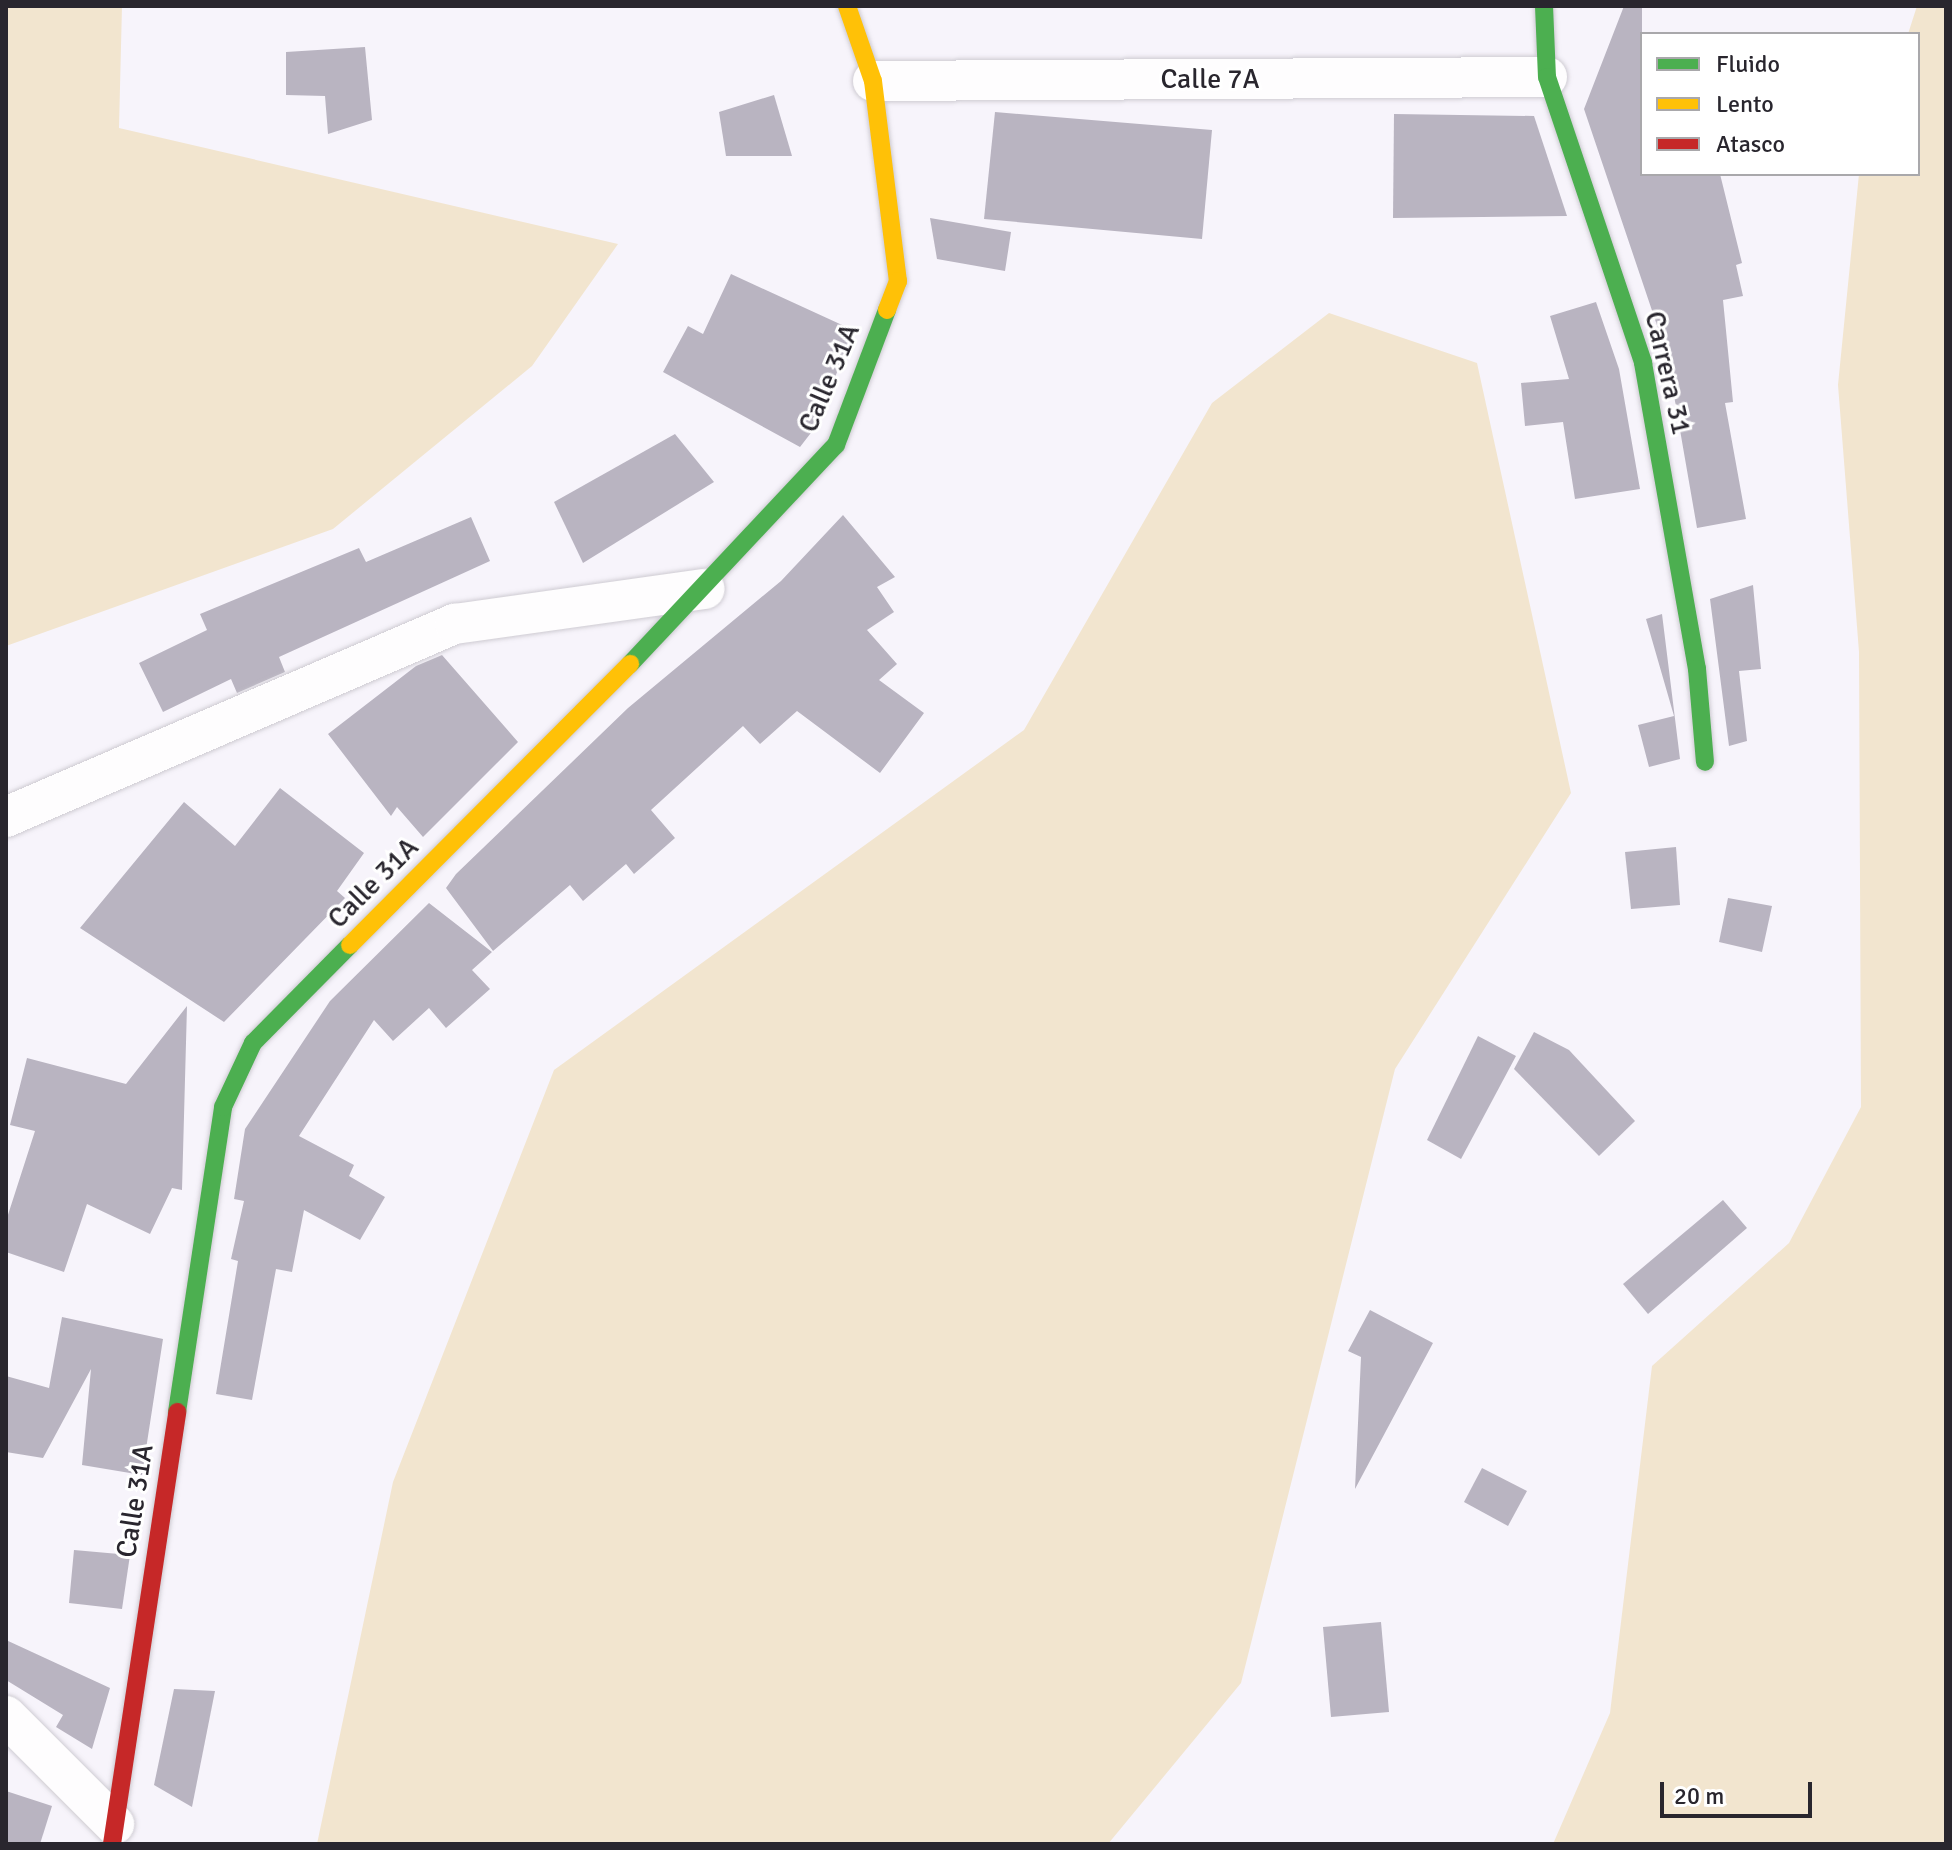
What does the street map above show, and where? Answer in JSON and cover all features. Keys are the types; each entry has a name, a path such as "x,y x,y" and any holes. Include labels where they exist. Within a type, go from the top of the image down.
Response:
{"street":[{"name":"Calle 31A","path":"113,1834 223,1107 253,1043 705,589 836,445 898,281 873,81 847,6"},
{"name":"Carrera 31","path":"1544,6 1547,77 1643,363 1697,669 1705,762"},
{"name":"Calle 7A","path":"873,81 1547,77"},
{"path":"6,817 455,624 705,589"},
{"path":"6,1716 113,1834"}],"shaded area":[{"path":"6,6 122,6 119,128 618,244 532,366 333,529 6,646"},
{"path":"1917,6 1946,6 1946,1844 1553,1844 1610,1713 1652,1366 1789,1243 1861,1107 1859,652 1838,385 1859,176 1920,176 1920,32 1909,32"},
{"path":"1329,313 1477,363 1571,793 1395,1069 1241,1683 1108,1844 317,1844 393,1482 554,1070 1024,730 1212,403"}],"building":[{"path":"1624,6 1642,6 1640,176 1720,176 1742,263 1736,265 1743,296 1723,300 1733,402 1725,403 1746,519 1697,528 1667,355 1584,109"},
{"path":"365,47 372,120 328,134 325,96 286,95 286,52"},
{"path":"774,95 792,156 726,156 719,112"},
{"path":"995,112 1212,130 1202,239 984,219"},
{"path":"1394,114 1534,116 1567,216 1393,218"},
{"path":"930,218 1011,232 1005,271 937,259"},
{"path":"731,274 853,330 817,425 800,447 663,372 688,326 703,334"},
{"path":"1596,302 1619,369 1640,489 1575,499 1563,422 1525,426 1521,383 1569,379 1550,316"},
{"path":"675,434 714,482 583,563 554,502"},
{"path":"843,515 895,577 877,587 894,612 867,630 897,664 879,680 924,713 880,773 797,711 760,744 743,726 651,810 675,838 634,874 626,864 583,901 570,885 493,951 446,888 456,874 628,708 781,581"},
{"path":"471,517 490,561 279,657 285,672 237,693 231,679 163,712 139,663 207,630 200,614 359,548 366,562"},
{"path":"1753,585 1761,669 1739,671 1747,741 1729,746 1710,599"},
{"path":"1662,614 1680,759 1649,767 1638,725 1674,716 1646,619"},
{"path":"442,655 518,742 423,837 397,807 391,816 328,734 416,666"},
{"path":"280,788 364,853 337,891 345,898 224,1022 80,928 184,802 235,846"},
{"path":"1676,847 1680,905 1631,909 1625,852"},
{"path":"1728,898 1772,906 1762,952 1719,942"},
{"path":"429,903 492,952 472,970 490,989 446,1028 429,1008 393,1041 374,1020 299,1136 354,1165 349,1176 385,1197 360,1240 304,1210 292,1272 276,1269 252,1400 216,1394 238,1261 231,1259 244,1201 234,1199 245,1129 330,1001"},
{"path":"187,1006 182,1190 172,1188 150,1234 87,1204 64,1272 6,1252 6,1221 35,1131 10,1125 27,1058 126,1084"},
{"path":"1534,1032 1569,1050 1635,1121 1599,1156 1514,1069"},
{"path":"1478,1036 1516,1056 1461,1159 1427,1140"},
{"path":"1723,1200 1747,1228 1648,1314 1623,1284"},
{"path":"1370,1310 1433,1343 1355,1489 1361,1357 1348,1351"},
{"path":"62,1317 163,1339 142,1475 82,1465 91,1369 43,1458 6,1452 6,1376 49,1388"},
{"path":"1482,1468 1527,1491 1508,1526 1464,1502"},
{"path":"74,1550 130,1555 122,1609 69,1603"},
{"path":"1381,1622 1389,1712 1331,1717 1323,1627"},
{"path":"6,1640 110,1688 92,1749 56,1727 63,1715 6,1680"},
{"path":"174,1689 215,1691 192,1807 154,1785"},
{"path":"6,1791 52,1806 40,1844 6,1844"}],"traffic: fast":[{"path":"1544,6 1547,77 1643,363 1697,669 1705,762"},
{"path":"630,664 836,445 887,310"},
{"path":"177,1412 223,1107 253,1043 350,945"}],"traffic: slow":[{"path":"847,6 873,81 898,281 887,310"},
{"path":"350,945 630,664"}],"traffic: jam":[{"path":"112,1844 177,1412"}]}
